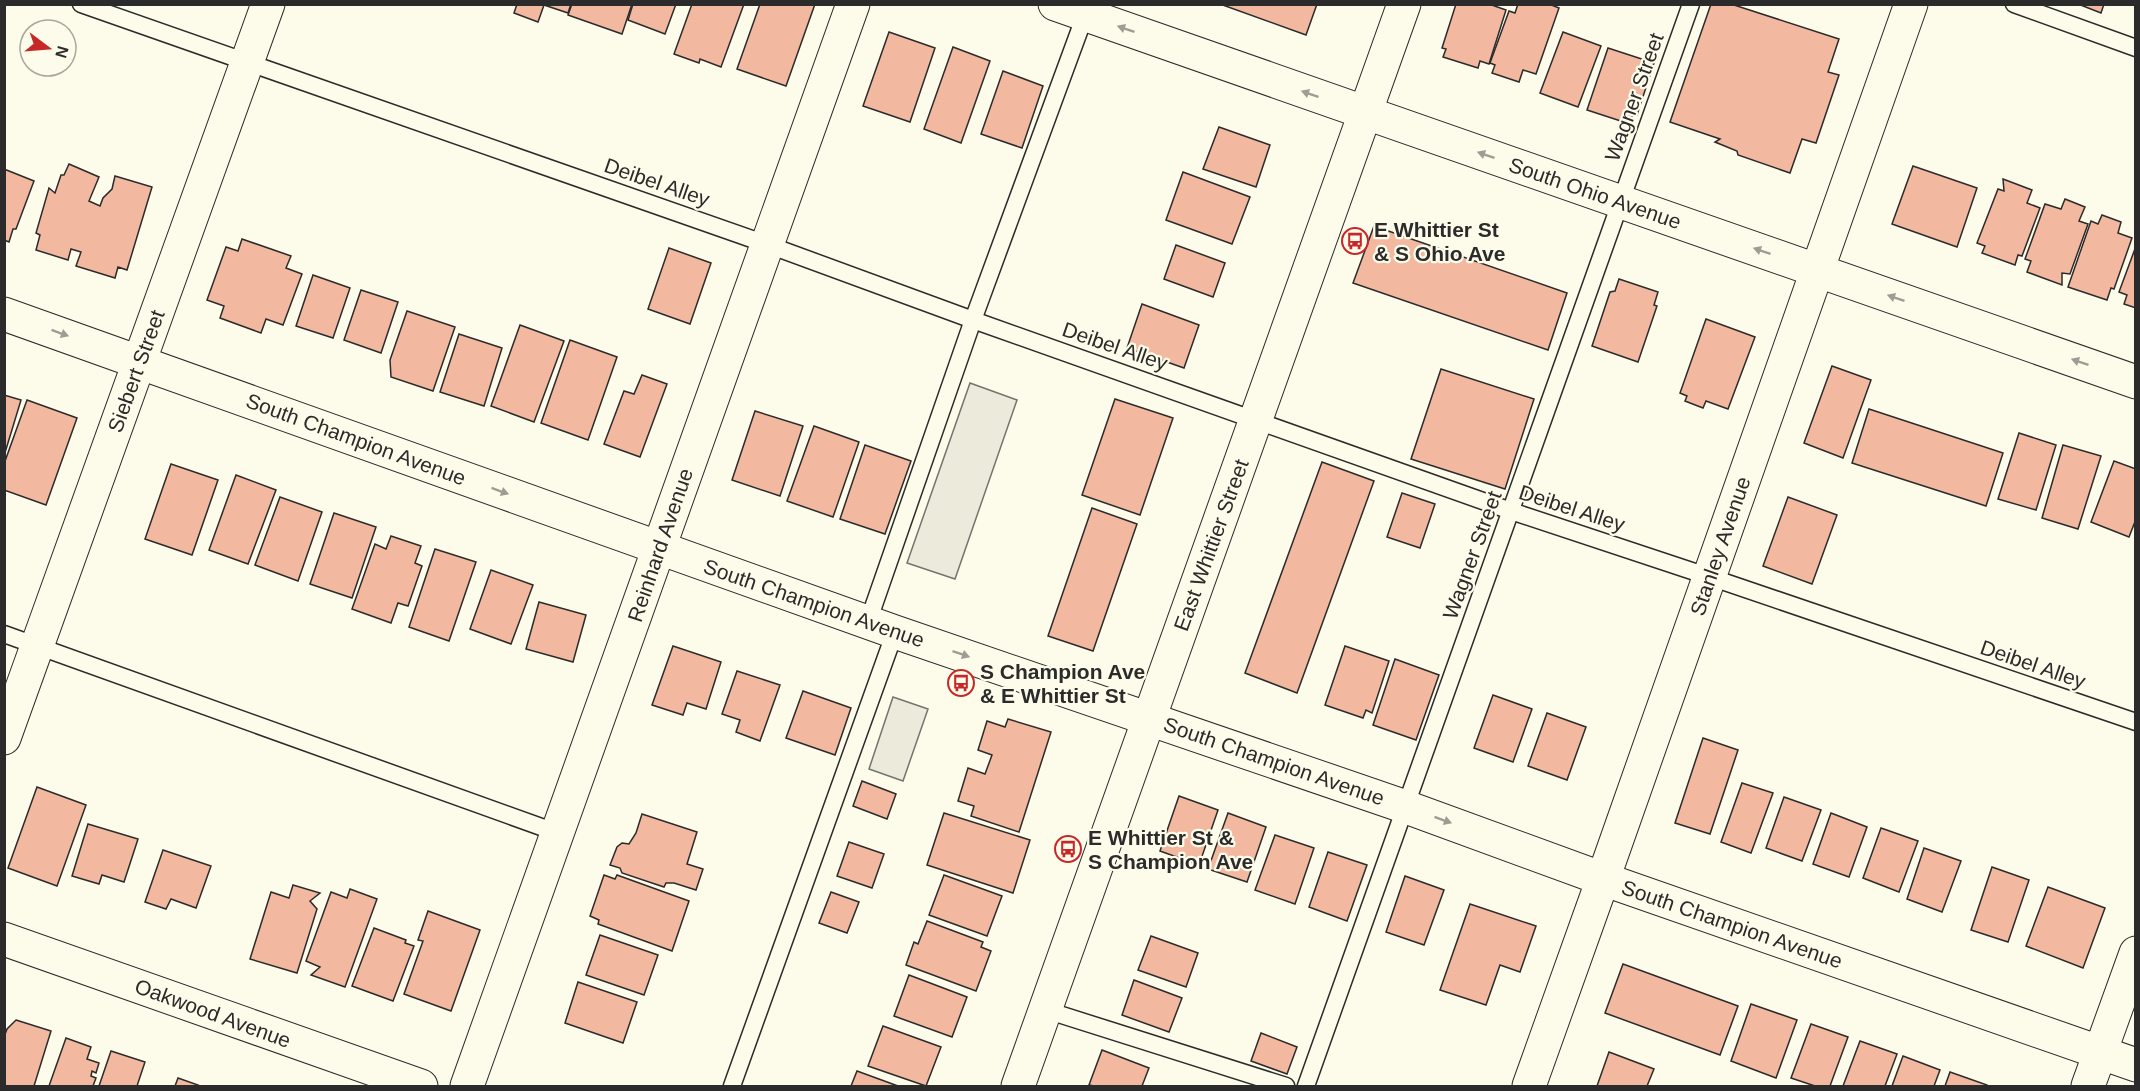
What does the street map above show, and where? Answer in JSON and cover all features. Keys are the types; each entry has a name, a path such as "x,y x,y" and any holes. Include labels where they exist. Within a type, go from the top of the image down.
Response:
{"street":[{"name":"Siebert Street","path":"4,738 267,4"},
{"name":"Reinhard Avenue","path":"467,1086 853,4"},
{"name":"South Ohio Avenue","path":"1055,4 1087,10 1365,113 2136,382"},
{"name":"East Whittier Street","path":"1018,1086 1404,4"},
{"name":"Stanley Avenue","path":"1529,1086 1604,879 1911,4"},
{"name":"South Champion Avenue","path":"4,314 881,627 1406,807 1604,879 2136,1065"},
{"name":"Oakwood Avenue","path":"4,939 421,1086"},
{"path":"2088,1086 2136,953"}],"lane":[{"name":"Deibel Alley","path":"81,4 766,244 1511,511 1710,576 2136,723"},
{"name":"Wagner Street","path":"1306,1086 1690,4"},
{"path":"2014,4 2136,48"},
{"path":"732,1086 881,627 973,320 1087,10"},
{"path":"4,634 558,833"},
{"path":"1046,1010 1286,1086"}],"shaded area":[{"path":"970,383 1017,400 955,579 907,563"},
{"path":"893,697 928,709 903,781 869,769"}],"building":[{"path":"517,4 571,4 568,13 544,5 538,22 514,13"},
{"path":"572,4 632,4 622,34 568,15"},
{"path":"633,4 676,4 665,34 628,20"},
{"path":"692,4 744,4 721,67 700,59 699,63 674,54"},
{"path":"760,4 815,4 786,86 737,69"},
{"path":"1220,4 1317,4 1306,35"},
{"path":"1456,4 1489,4 1506,10 1489,64 1480,61 1478,68 1443,57 1446,49 1442,48"},
{"path":"1518,4 1549,4 1559,8 1536,74 1523,70 1519,82 1492,73 1495,65 1490,63 1509,11 1515,13"},
{"path":"1711,4 1731,4 1839,39 1828,72 1839,75 1816,143 1802,139 1790,173 1738,155 1737,151 1715,142 1720,139 1670,122"},
{"path":"2078,4 2104,4 2101,13"},
{"path":"889,32 935,48 910,122 863,106"},
{"path":"1563,32 1601,46 1578,107 1540,93"},
{"path":"953,47 990,61 961,143 924,129"},
{"path":"1608,48 1654,63 1637,115 1633,113 1630,124 1587,110"},
{"path":"1003,71 1043,86 1022,148 981,134"},
{"path":"1219,127 1270,145 1256,187 1203,169"},
{"path":"69,164 99,177 89,201 100,206 103,198 112,189 115,176 152,187 127,270 118,267 115,278 76,266 81,252 71,249 68,260 36,250 40,235 36,233 49,188 55,193 61,175 64,175"},
{"path":"1913,166 1977,188 1957,247 1892,224"},
{"path":"4,169 34,181 9,242 4,240"},
{"path":"1183,172 1250,197 1232,244 1166,220"},
{"path":"2003,179 2032,190 2027,203 2040,208 2022,256 2018,255 2015,265 1982,253 1985,246 1977,243 1998,189 2004,191"},
{"path":"2065,199 2085,207 2079,221 2088,224 2070,274 2062,273 2062,285 2027,272 2031,261 2025,259 2045,204 2061,209"},
{"path":"2102,215 2121,222 2118,233 2132,238 2114,289 2111,288 2107,300 2068,287 2091,221 2098,224"},
{"path":"1374,226 1567,293 1548,350 1353,283"},
{"path":"242,239 291,256 286,268 302,274 283,325 266,319 261,333 220,318 224,306 207,300 226,247 238,251"},
{"path":"1176,245 1225,263 1213,297 1164,279"},
{"path":"2136,246 2136,308 2124,304 2127,295 2119,292"},
{"path":"669,248 711,263 690,324 648,309"},
{"path":"313,275 350,288 333,338 296,326"},
{"path":"1619,279 1658,292 1654,305 1657,306 1638,362 1592,346 1610,292 1615,291"},
{"path":"361,290 398,302 381,353 344,340"},
{"path":"1142,304 1199,325 1184,368 1127,348"},
{"path":"407,311 455,327 433,391 391,377 390,360"},
{"path":"1706,319 1755,337 1728,409 1706,401 1703,408 1685,401 1687,396 1680,393"},
{"path":"520,325 564,341 534,422 491,406"},
{"path":"459,334 502,348 484,406 440,392"},
{"path":"570,340 617,357 588,440 541,423"},
{"path":"1832,366 1871,380 1843,458 1804,443"},
{"path":"1441,369 1534,399 1505,489 1411,459"},
{"path":"642,375 667,384 640,457 604,444 624,391 634,394"},
{"path":"4,395 21,400 4,456"},
{"path":"1115,399 1173,418 1140,515 1082,495"},
{"path":"27,400 77,418 46,505 4,490 4,464"},
{"path":"1869,409 2003,453 1986,506 1852,463"},
{"path":"755,411 803,426 780,496 732,480"},
{"path":"814,426 859,442 833,517 787,501"},
{"path":"2019,433 2056,445 2036,510 1998,499"},
{"path":"865,445 911,461 885,534 840,519"},
{"path":"2063,445 2101,456 2078,529 2042,518"},
{"path":"2114,461 2136,469 2136,519 2129,537 2091,522"},
{"path":"1322,462 1374,481 1297,693 1245,673"},
{"path":"171,464 218,480 192,555 145,539"},
{"path":"236,475 276,490 248,564 209,550"},
{"path":"1402,493 1435,504 1420,548 1387,537"},
{"path":"280,497 322,512 298,581 255,565"},
{"path":"1788,497 1837,515 1812,584 1763,566"},
{"path":"1092,508 1137,524 1093,651 1048,636"},
{"path":"334,513 376,527 352,598 310,584"},
{"path":"391,536 421,546 415,563 422,566 408,606 398,603 391,623 352,609 375,544 386,549"},
{"path":"435,549 476,562 449,641 409,627"},
{"path":"491,570 533,585 511,644 470,629"},
{"path":"539,602 586,615 573,662 526,649"},
{"path":"673,646 721,662 706,709 687,703 683,715 652,705"},
{"path":"1345,646 1389,661 1372,713 1366,710 1363,718 1325,705"},
{"path":"1395,659 1439,675 1416,740 1373,725"},
{"path":"737,671 780,685 760,741 736,732 740,720 722,714"},
{"path":"803,691 851,708 835,755 786,738"},
{"path":"1493,695 1532,709 1513,762 1474,748"},
{"path":"1547,713 1586,727 1567,780 1528,766"},
{"path":"1008,719 1051,732 1019,832 971,816 974,806 958,801 968,768 985,774 992,755 978,750 987,721 1005,727"},
{"path":"1703,738 1738,750 1710,834 1675,823"},
{"path":"862,781 896,794 887,819 853,806"},
{"path":"1742,783 1773,793 1751,853 1721,842"},
{"path":"37,787 86,805 57,886 8,868"},
{"path":"1179,796 1218,810 1199,865 1160,851"},
{"path":"1784,797 1821,810 1802,861 1766,848"},
{"path":"944,813 1030,840 1013,893 927,865"},
{"path":"1228,813 1266,827 1247,882 1208,869"},
{"path":"1831,813 1867,827 1849,877 1813,864"},
{"path":"642,814 697,832 687,864 703,869 696,890 674,883 666,883 664,887 622,873 620,868 610,865 617,847 622,843 629,844 636,833"},
{"path":"88,824 138,839 124,882 102,875 99,884 72,876"},
{"path":"1881,828 1918,841 1899,892 1863,878"},
{"path":"1275,835 1314,848 1295,904 1255,890"},
{"path":"849,842 884,854 872,888 837,876"},
{"path":"1924,848 1961,861 1942,912 1907,899"},
{"path":"163,850 211,866 196,908 171,899 166,909 145,902"},
{"path":"1328,852 1367,865 1347,921 1309,907"},
{"path":"1992,867 2029,880 2008,942 1971,930"},
{"path":"604,875 615,879 617,875 689,901 672,951 598,924 599,920 590,916"},
{"path":"944,875 1002,896 987,936 929,915"},
{"path":"1405,876 1444,890 1424,945 1386,932"},
{"path":"293,885 320,893 310,901 317,909 297,973 250,959 271,892 289,898"},
{"path":"2048,887 2105,908 2083,968 2026,946"},
{"path":"350,889 377,899 345,987 311,975 320,967 306,961 331,892 347,898"},
{"path":"831,892 859,902 847,933 819,923"},
{"path":"1470,904 1536,926 1520,972 1500,965 1486,1005 1440,990"},
{"path":"428,911 480,930 451,1011 404,994 423,941 418,940"},
{"path":"927,921 983,942 981,947 991,951 976,991 906,965 914,942 918,944"},
{"path":"374,928 406,940 405,943 414,946 393,1001 352,986"},
{"path":"600,935 658,955 644,995 586,975"},
{"path":"1151,936 1198,953 1186,987 1138,970"},
{"path":"1623,964 1738,1006 1720,1055 1605,1013"},
{"path":"909,975 967,997 952,1037 894,1016"},
{"path":"1134,980 1182,998 1169,1032 1122,1015"},
{"path":"578,982 637,1002 623,1043 565,1023"},
{"path":"1751,1004 1797,1020 1776,1078 1731,1061"},
{"path":"16,1020 51,1031 34,1086 4,1086 4,1037 7,1029"},
{"path":"1811,1024 1848,1037 1830,1086 1815,1086 1791,1078"},
{"path":"883,1026 941,1047 926,1086 868,1066"},
{"path":"1261,1033 1297,1047 1287,1074 1251,1061"},
{"path":"66,1038 91,1047 87,1059 99,1063 96,1073 92,1071 91,1076 96,1078 93,1086 49,1086"},
{"path":"1860,1041 1897,1054 1885,1086 1843,1086"},
{"path":"1102,1050 1149,1068 1142,1086 1089,1085"},
{"path":"111,1051 145,1062 137,1086 99,1086"},
{"path":"1609,1052 1654,1069 1647,1086 1597,1086"},
{"path":"1903,1056 1940,1070 1934,1086 1892,1086"},
{"path":"857,1071 898,1086 851,1086"},
{"path":"1950,1072 1987,1085 1987,1086 1945,1086"},
{"path":"178,1078 198,1085 175,1086"}],"place":[{"name":"E Whittier St & S Ohio Ave","path":"1355,241"},
{"name":"S Champion Ave & E Whittier St","path":"961,683"},
{"name":"E Whittier St & S Champion Ave","path":"1068,849"}]}
